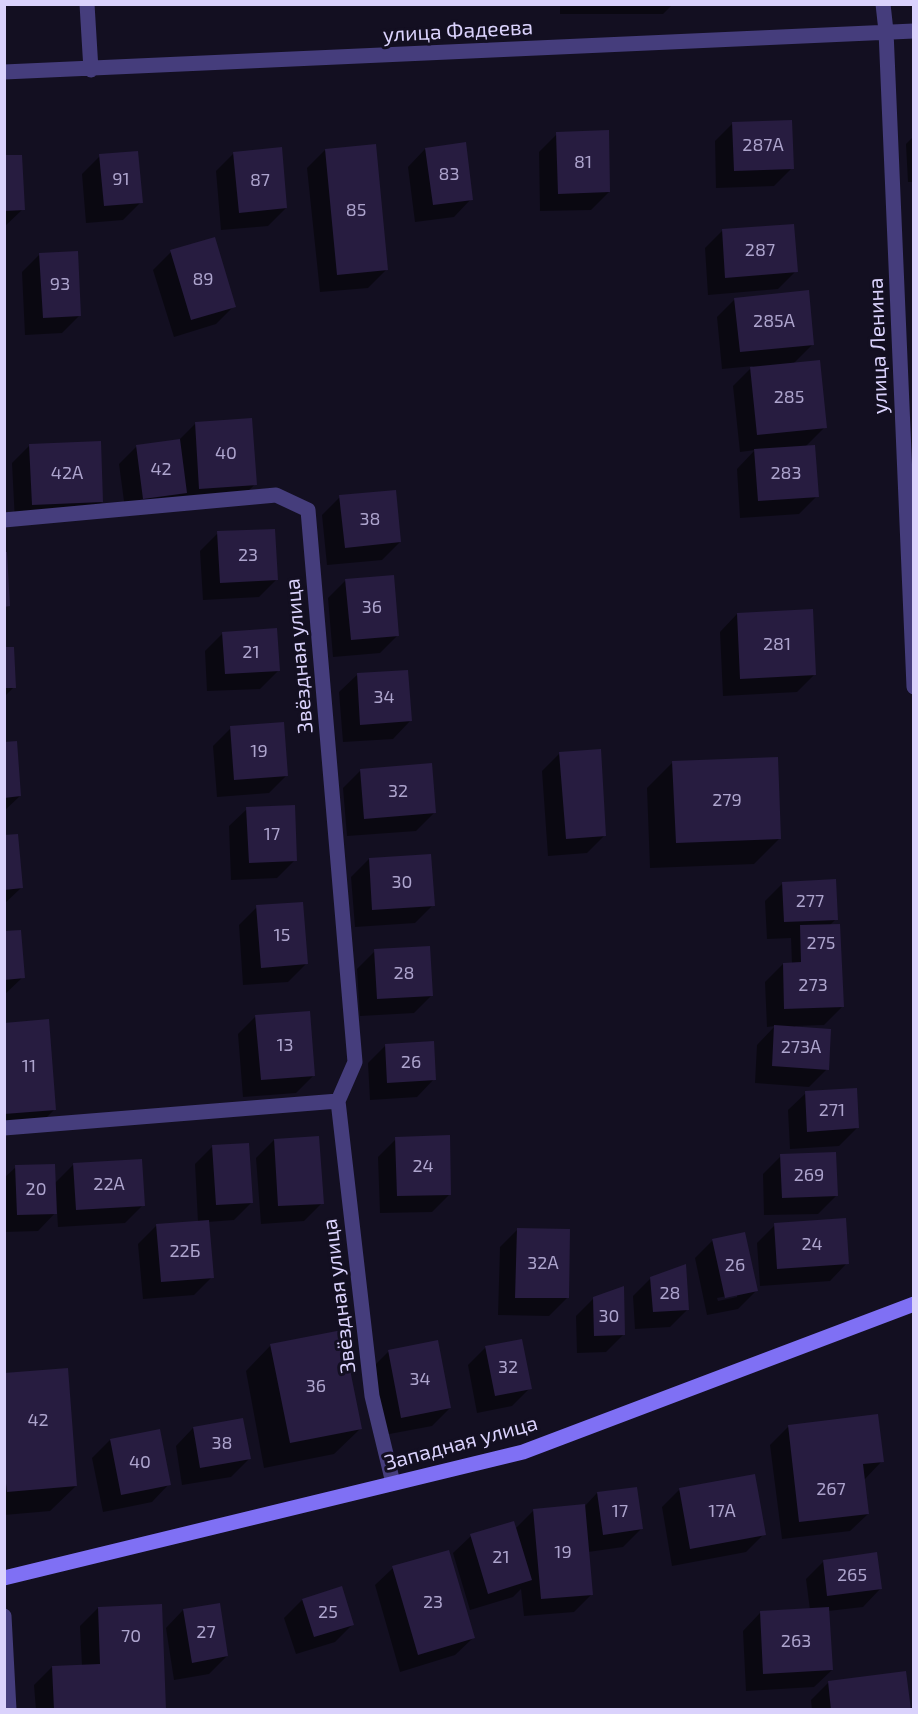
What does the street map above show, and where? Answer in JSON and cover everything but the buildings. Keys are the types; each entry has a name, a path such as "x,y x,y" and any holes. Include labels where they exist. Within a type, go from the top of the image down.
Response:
{"main road":[{"name":"Западная улица","path":"4,1578 523,1452 914,1304"}],"street":[{"path":"87,4 91,69"},
{"name":"улица Ленина","path":"883,4 914,687"},
{"name":"улица Фадеева","path":"4,72 914,31"},
{"name":"Звёздная улица","path":"4,520 276,495 308,510 355,1062 339,1101 372,1396 393,1483"},
{"path":"4,1128 339,1101"},
{"path":"4,1616 9,1710"}]}
